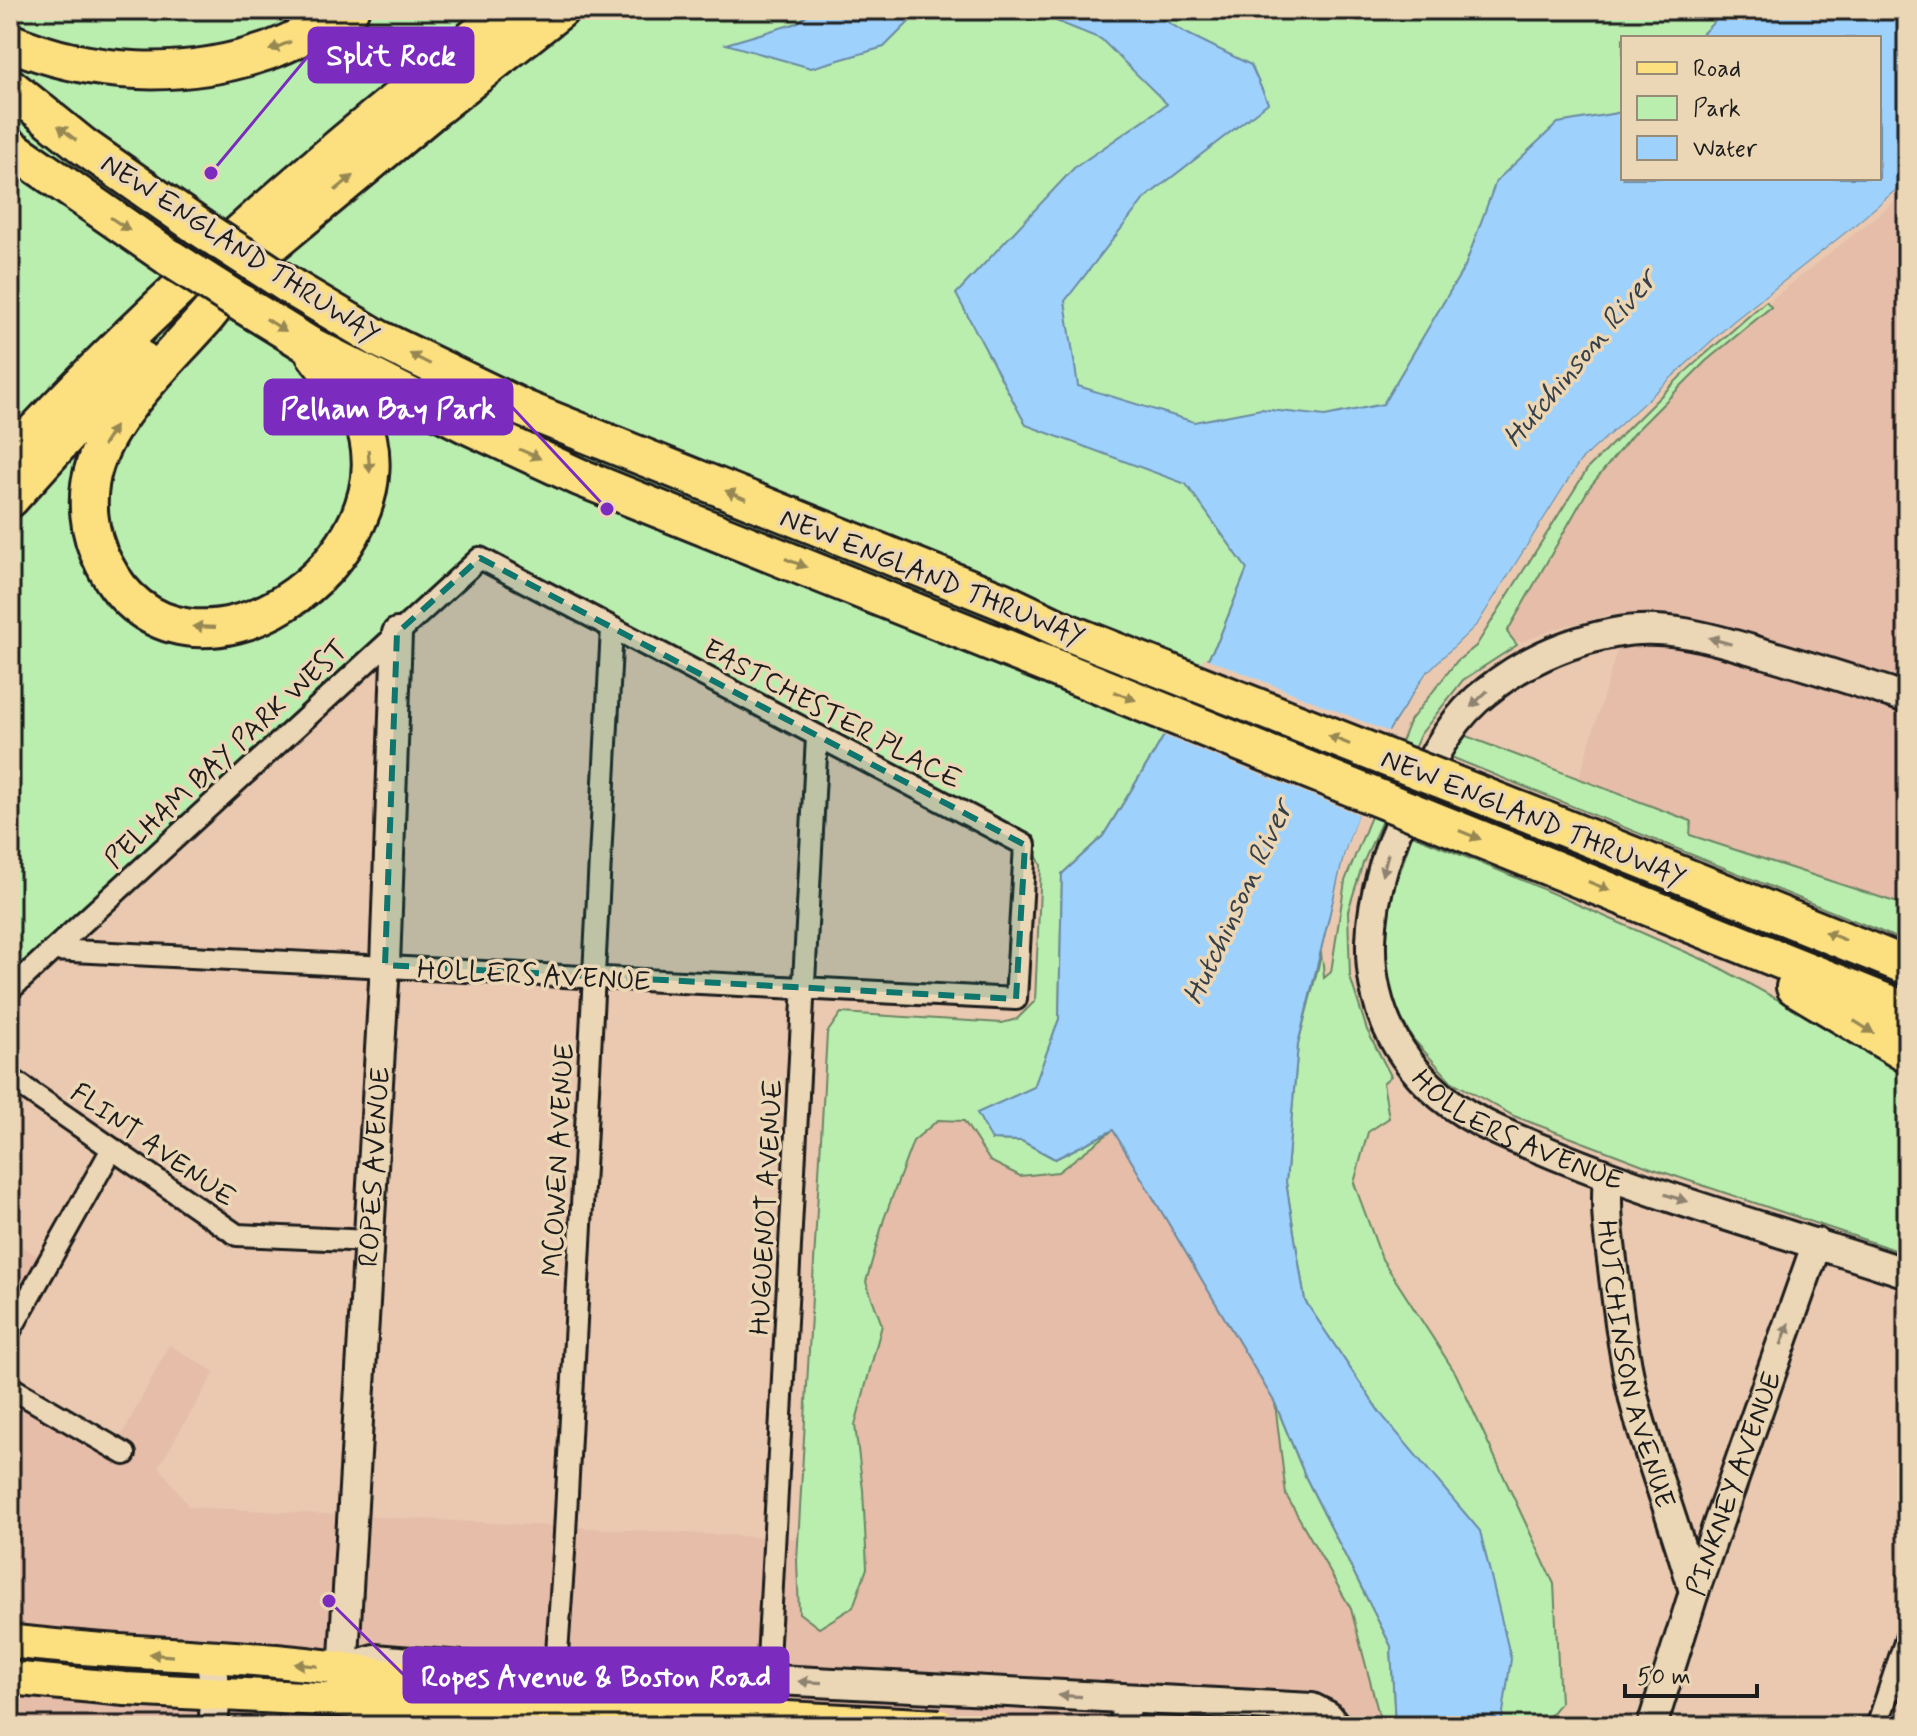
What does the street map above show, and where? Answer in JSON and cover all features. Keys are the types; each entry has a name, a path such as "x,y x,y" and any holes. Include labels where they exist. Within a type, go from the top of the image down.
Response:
{"highway":[{"path":"10,42 48,56 102,67 186,69 267,52 350,10"},
{"path":"10,458 112,351 235,236 337,148 509,10"},
{"path":"10,499 94,407 181,323 437,107 560,10"},
{"name":"NEW ENGLAND THRUWAY","path":"10,87 83,146 293,288 379,339 524,409 1002,601 1067,632 1907,966"},
{"name":"NEW ENGLAND THRUWAY","path":"10,147 170,258 309,345 465,424 579,477 1907,1011"},
{"path":"245,267 117,423 92,473 90,521 98,553 117,585 152,615 176,624 201,628 251,622 280,607 306,587 338,553 356,526 370,480 366,433 352,401 329,375 309,345"},
{"path":"1755,951 1798,989 1907,1054"}],"main road":[{"path":"10,1641 345,1668 381,1675 555,1682 643,1707 940,1726"},
{"path":"10,1678 125,1689 341,1700 456,1719 493,1712 607,1726"}],"street":[{"name":"EASTCHESTER PLACE","path":"480,558 1025,845 1016,999"},
{"name":"PELHAM BAY PARK WEST","path":"10,990 480,558"},
{"name":"MCOWEN AVENUE","path":"555,1682 612,628"},
{"name":"HOLLERS AVENUE","path":"1907,698 1697,634 1659,630 1617,632 1569,644 1518,669 1484,693 1444,735 1395,832 1375,903 1369,948 1375,995 1392,1036 1410,1064 1433,1089 1474,1119 1608,1177 1907,1273"},
{"name":"ROPES AVENUE","path":"341,1700 385,965 397,633"},
{"name":"HUGUENOT AVENUE","path":"767,1679 817,737"},
{"name":"HOLLERS AVENUE","path":"53,950 1016,999"},
{"name":"FLINT AVENUE","path":"10,1078 237,1235 370,1241"},
{"path":"10,1331 112,1149"},
{"name":"HUTCHINSON AVENUE","path":"1608,1177 1606,1202 1609,1232 1630,1378 1694,1592"},
{"name":"PINKNEY AVENUE","path":"1652,1726 1694,1592 1817,1243"},
{"path":"10,1387 125,1454"},
{"path":"1877,1726 1907,1636"},
{"path":"210,1658 216,1694 213,1726"},
{"path":"555,1682 767,1679 902,1687 1126,1713 1312,1708 1328,1716 1336,1726"},
{"path":"901,1726 902,1687"}],"highlighted area":[{"path":"480,558 1025,845 1016,999 385,965 397,633"}],"shaded area":[{"path":"1907,192 1907,910 1575,793 1626,619 1616,613 1561,627 1521,642 1495,636 1586,481 1645,415 1776,296"},
{"path":"938,1120 964,1121 990,1161 1058,1172 1113,1130 1275,1403 1286,1495 1351,1609 1379,1715 1378,1726 528,1726 336,1661 10,1632 10,1380 119,1441 169,1345 215,1372 159,1466 189,1507 798,1539 799,1613 867,1568 863,1490 855,1425 882,1325 866,1282 884,1219 913,1141"},
{"path":"10,1240 53,1265 10,1340"},
{"path":"10,1691 383,1721 396,1726 10,1726"}],"green space":[{"path":"10,10 1830,10 1802,36 1621,36 1621,180 1247,569 1218,641 1154,753 1103,836 1062,874 1059,1019 1034,1088 992,1140 1022,1141 1055,1159 1113,1130 1058,1172 1020,1176 990,1161 964,1121 938,1120 913,1141 884,1219 866,1282 882,1325 855,1425 863,1490 867,1568 853,1607 819,1628 799,1613 797,1561 827,1033 841,1013 1002,1023 1017,1019 1035,1001 1041,865 1025,833 488,552 468,559 10,976"},
{"path":"1766,301 1771,307 1706,361 1633,434 1589,488 1507,632 1517,645 1463,680 1420,735 1363,863 1348,911 1350,977 1367,1030 1391,1076 1383,1083 1389,1118 1368,1132 1354,1183 1382,1259 1456,1374 1554,1584 1560,1703 1550,1715 1550,1726 1501,1726 1380,1413 1305,1301 1286,1182 1298,1044 1322,952 1324,978 1331,972 1345,881 1409,722 1457,661 1476,646 1588,468 1685,372"},
{"path":"1466,736 1691,821 1690,835 1907,906 1907,942 1451,757"},
{"path":"1412,835 1713,964 1907,1071 1907,1254 1651,1168 1514,1116 1451,1081 1413,1039 1387,994 1383,924"},
{"path":"1275,1403 1306,1478 1391,1646 1395,1726 1378,1726 1379,1715 1351,1609 1286,1495"}],"water":[{"path":"813,10 921,10 884,47 811,68 726,44 797,23"},
{"name":"Hutchinson River","path":"1029,10 1148,10 1251,65 1268,103 1145,198 1065,301 1078,386 1194,422 1261,409 1325,416 1383,404 1465,266 1496,181 1558,123 1621,112 1621,180 1881,180 1881,36 1700,36 1726,10 1907,10 1907,181 1733,322 1580,462 1478,624 1426,674 1390,729 1345,852 1298,1044 1286,1182 1305,1301 1380,1413 1480,1531 1511,1659 1501,1726 1395,1726 1391,1646 1306,1478 1275,1403 1113,1130 1055,1159 1022,1141 992,1140 977,1113 1034,1087 1059,1019 1062,874 1103,836 1154,753 1218,641 1247,569 1186,484 1026,425 956,294 1074,168 1167,104 1101,39"}],"pier":[{"path":"1907,181 1907,186 1871,217 1735,325 1583,465 1481,626 1429,677 1394,731 1348,853 1323,964 1322,952 1345,852 1358,814 1160,734 1204,657 1389,732 1426,674 1478,624 1580,462 1733,322"}],"place":[{"name":"Split Rock","path":"211,173"},
{"name":"Pelham Bay Park","path":"607,509"},
{"name":"Ropes Avenue & Boston Road","path":"329,1601"}]}
